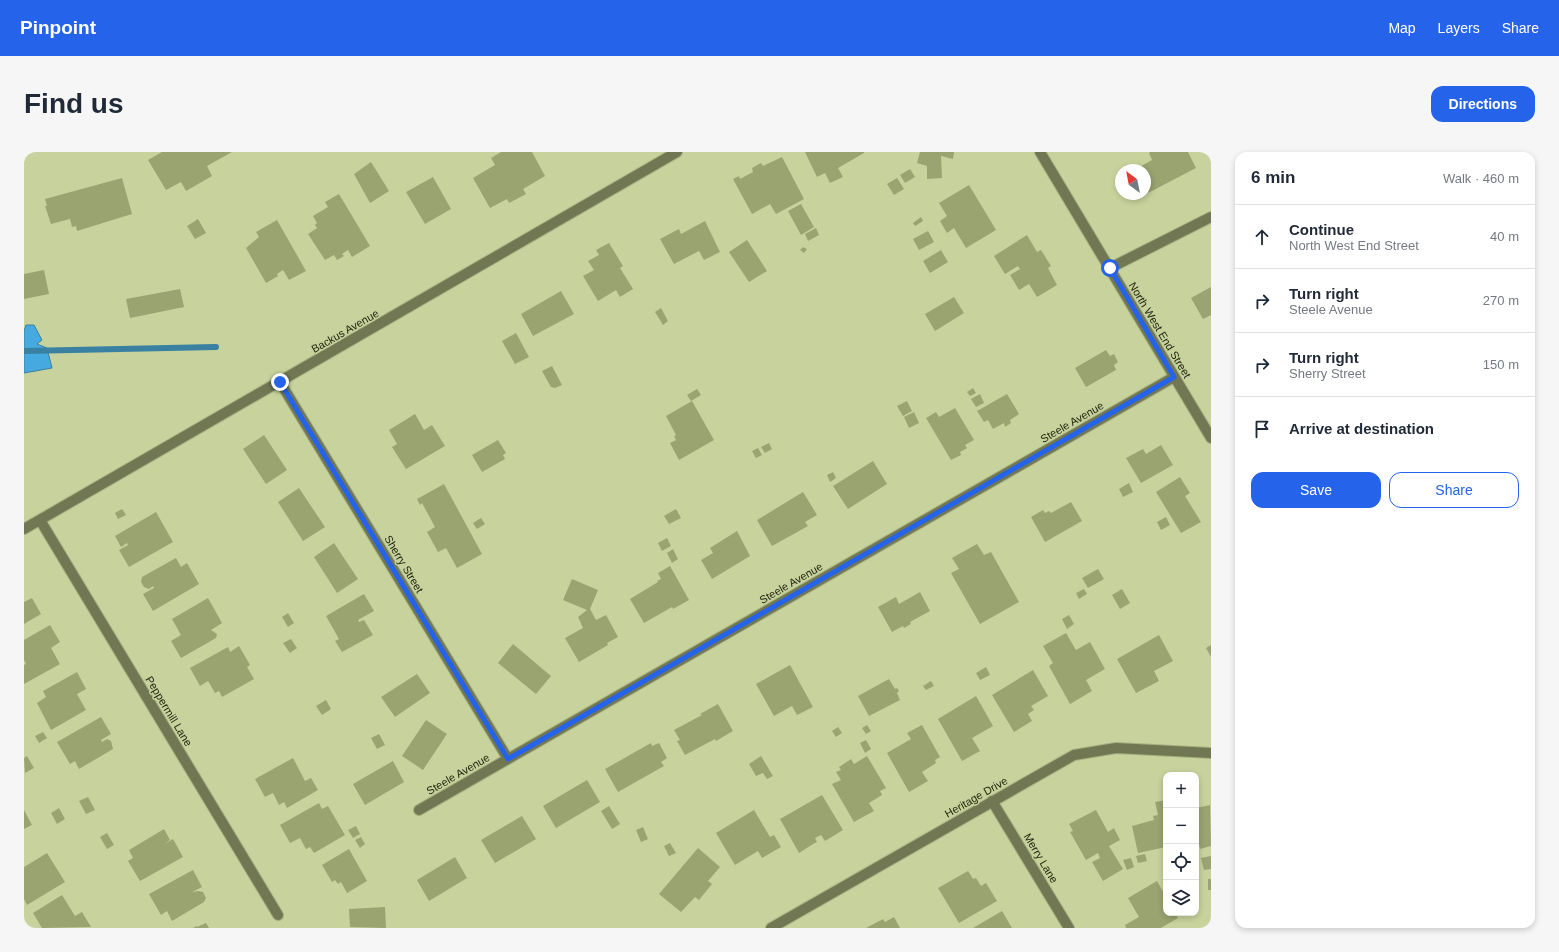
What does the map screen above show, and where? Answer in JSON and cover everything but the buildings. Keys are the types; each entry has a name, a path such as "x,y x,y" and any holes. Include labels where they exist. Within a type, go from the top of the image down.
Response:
{"street":[{"name":"Backus Avenue","path":"24,529 677,152"},
{"name":"North West End Street","path":"1040,152 1211,438"},
{"path":"1110,268 1211,216"},
{"name":"Steele Avenue","path":"419,810 1174,377"},
{"name":"Sherry Street","path":"280,382 508,759"},
{"name":"Peppermill Lane","path":"40,520 278,915"},
{"name":"Heritage Drive","path":"771,928 1074,755 1116,748 1211,753"},
{"name":"Merry Lane","path":"992,801 1068,928"}],"water":[{"path":"26,325 34,325 42,340 37,344 47,348 52,368 24,373 24,331"}],"waterway":[{"path":"24,351 216,347"}],"route":[{"path":"280,382 508,759 1174,377 1110,268"}]}
